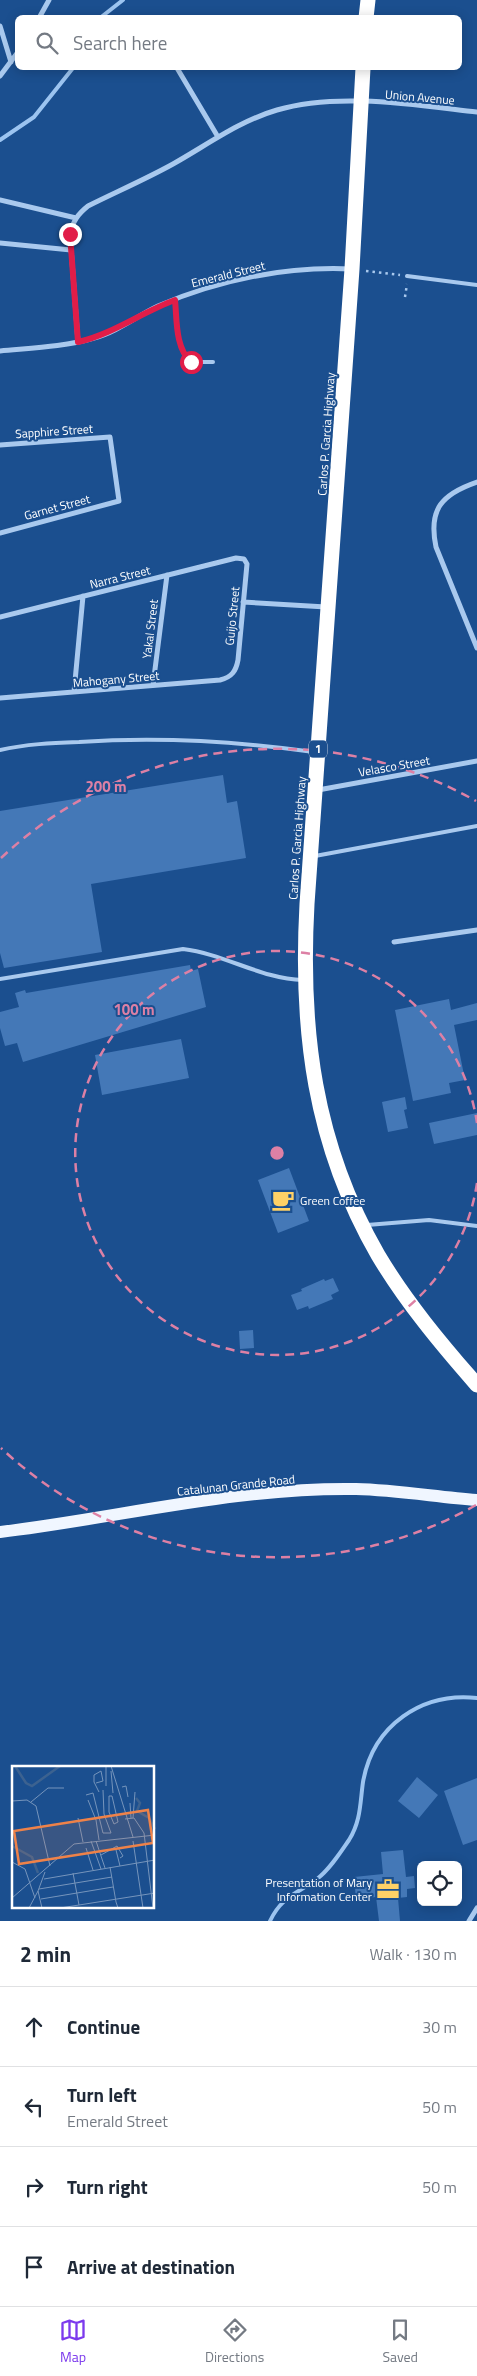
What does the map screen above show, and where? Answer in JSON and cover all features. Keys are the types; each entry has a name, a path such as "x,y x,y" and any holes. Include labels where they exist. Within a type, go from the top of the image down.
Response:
{"highway":[{"path":"366,15 368,0"},
{"name":"Carlos P. Garcia Highway","path":"363,70 352,269 310,857 304,980 309,1046 319,1105 331,1148 362,1226 379,1256 423,1322 477,1385"}],"main road":[{"name":"Catalunan Grande Road","path":"0,1532 241,1496 280,1493 355,1489 477,1500"}],"street":[{"path":"41,15 49,0"},
{"path":"0,26 11,62"},
{"path":"0,76 15,56"},
{"path":"178,70 218,137"},
{"name":"Union Avenue","path":"76,218 88,206 172,164 255,117 278,109 314,102 361,102 477,112"},
{"path":"0,200 76,218 70,234 78,342"},
{"path":"0,243 71,250"},
{"name":"Emerald Street","path":"0,351 78,342 107,334 158,306 226,284 277,272 322,268 352,269"},
{"name":"Sapphire Street","path":"0,445 110,437 118,501"},
{"path":"477,482 450,493 441,501 434,522 433,535 436,547 477,648"},
{"name":"Garnet Street","path":"0,533 118,501"},
{"name":"Narra Street","path":"0,617 236,558 244,559"},
{"name":"Guijo Street","path":"232,674 237,665 247,567 244,559"},
{"name":"Yakal Street","path":"154,685 167,575"},
{"path":"74,692 83,596"},
{"path":"243,602 329,607"},
{"name":"Mahogany Street","path":"0,698 220,680 232,674"},
{"name":"Velasco Street","path":"315,791 477,761"},
{"path":"394,942 477,930"},
{"path":"469,1921 477,1908"}],"lane":[{"path":"407,276 477,285"},
{"path":"175,300 180,343 184,356 191,362 213,362"},
{"path":"0,750 24,745 99,740 177,740 318,753"},
{"path":"310,857 477,826"},
{"path":"0,979 184,948 211,954 280,979 304,980"},
{"path":"362,1226 429,1220 477,1226"}],"path":[{"path":"379,272 407,276 405,297"}],"building":[{"path":"223,775 227,803 237,801 246,858 91,884 102,952 4,968 0,953 0,811"},
{"path":"190,965 191,971 198,969 206,1007 23,1062 17,1043 5,1046 0,1028 0,1012 19,1007 15,993 25,990 26,993"},
{"path":"449,999 451,1010 477,1003 477,1020 454,1025 465,1080 449,1083 451,1093 413,1101 395,1010"},
{"path":"181,1039 189,1078 102,1095 95,1055"},
{"path":"405,1097 407,1109 404,1110 408,1128 388,1132 382,1102"},
{"path":"477,1113 477,1135 434,1144 429,1123"},
{"name":"Green Coffee","path":"289,1168 309,1221 278,1233 258,1180"},
{"path":"333,1278 339,1291 331,1295 333,1299 309,1309 308,1306 297,1310 291,1295 324,1279 325,1281"},
{"path":"253,1330 254,1348 240,1349 239,1331"},
{"path":"417,1777 438,1795 419,1818 398,1801"},
{"path":"477,1778 477,1840 463,1845 444,1791"},
{"path":"403,1850 406,1877 414,1876 415,1888 407,1889 407,1897 398,1898 400,1921 379,1921 376,1897 356,1899 354,1877 383,1874 381,1852"}],"waterway":[{"path":"104,15 123,0"},
{"path":"0,140 34,117 71,70"},
{"path":"270,1921 280,1906 290,1896 326,1871 349,1840 358,1819 363,1782 369,1762 377,1744 389,1729 403,1716 419,1707 437,1701 477,1698"}],"place":[{"name":"Green Coffee","path":"283,1200"},
{"name":"Presentation of Mary Information Center","path":"388,1889"}],"route":[{"path":"70,234 78,342 107,334 158,306 175,300 180,343 184,356 191,362"}]}
